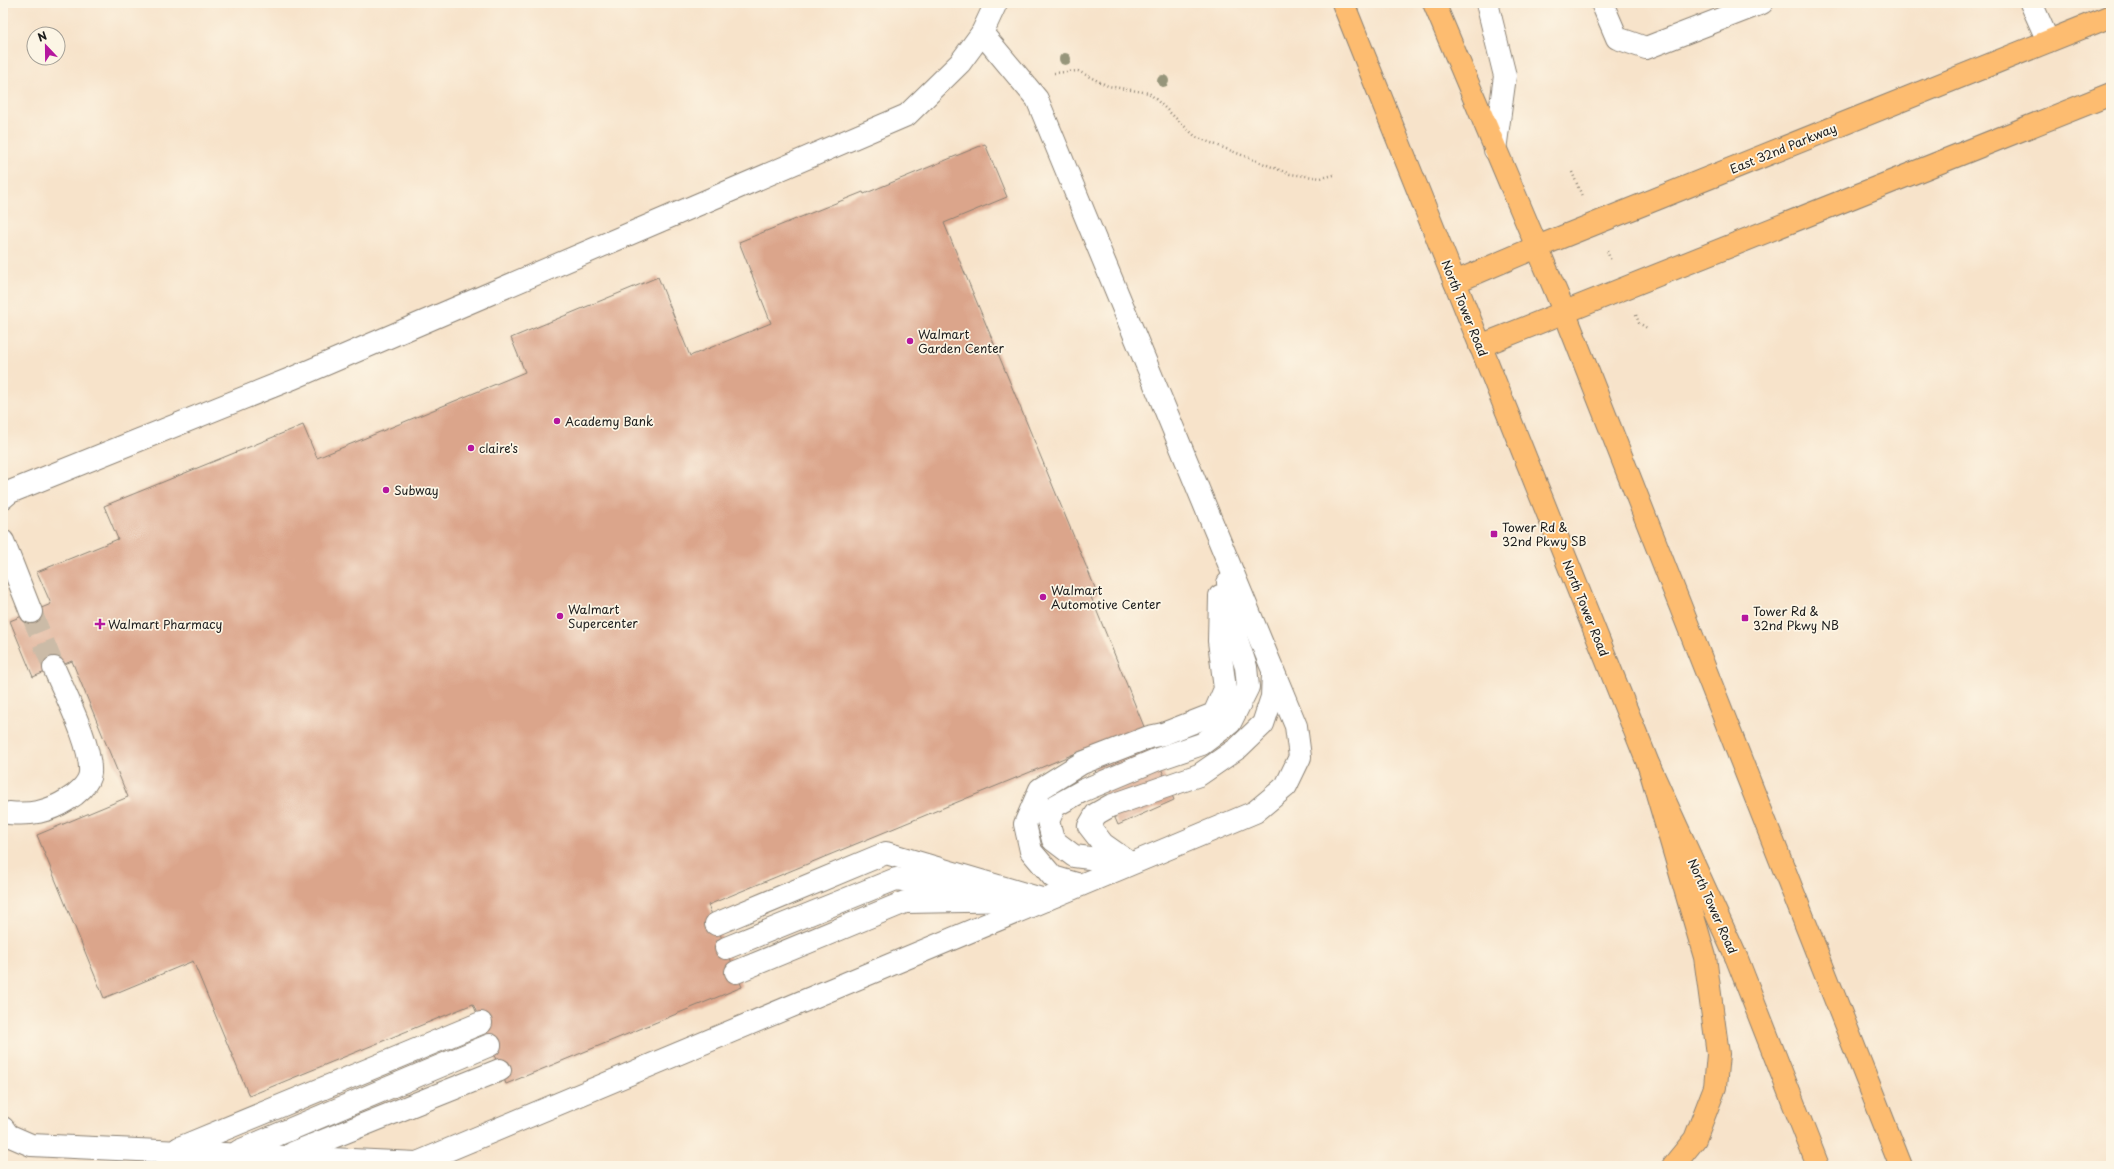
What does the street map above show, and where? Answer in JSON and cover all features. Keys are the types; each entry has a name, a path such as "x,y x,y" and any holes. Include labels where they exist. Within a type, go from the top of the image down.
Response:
{"main road":[{"name":"North Tower Road","path":"1343,3 1649,766 1737,959 1818,1166"},
{"path":"1434,3 1564,311 1901,1166"},
{"name":"East 32nd Parkway","path":"1455,282 1537,247 2111,16"},
{"path":"1480,346 1564,311 2111,94"},
{"path":"1649,766 1705,957 1718,1054 1715,1087 1695,1139 1673,1166"}],"lane":[{"path":"3,498 10,492 293,378 907,115 960,63 982,33 996,3"},
{"path":"1487,3 1505,76 1495,150"},
{"path":"1602,3 1617,38 1646,48 1762,3"},
{"path":"2032,3 2048,41"},
{"path":"3,1128 8,1135 31,1145 417,1162 1255,812 1286,786 1300,757 1296,726 1273,669 1037,99 982,33"},
{"path":"3,541 31,612"},
{"path":"1131,864 1074,856 1053,840 1048,821 1055,806 1082,792 1158,759 1202,744 1230,723 1248,687 1246,667 1237,640 1222,545"},
{"path":"1080,885 1054,877 1031,851 1025,824 1040,789 1082,763 1214,714 1225,689 1219,641 1222,545"},
{"path":"9,814 26,815 53,809 78,794 90,774 85,741 54,668"},
{"path":"1131,864 1103,844 1089,826 1096,814 1110,806 1199,775 1238,748 1263,724 1272,697 1273,669"},
{"path":"716,924 886,853 1045,900"},
{"path":"726,948 896,879 1045,900"},
{"path":"736,972 905,902 1045,900"},
{"path":"172,1151 481,1023"},
{"path":"232,1154 490,1045"},
{"path":"287,1156 500,1070"}],"path":[{"path":"1052,73 1078,71 1108,86 1149,93 1196,137 1290,174 1321,178 1334,175"},
{"path":"1639,323 1647,328"}],"building":[{"name":"Walmart Supercenter","path":"985,144 1007,197 944,223 1098,595 1091,597 1174,800 1118,825 1086,749 708,905 742,987 506,1084 473,1004 249,1096 193,961 104,998 37,835 128,797 72,661 33,677 10,621 51,604 37,572 118,539 104,506 303,425 317,458 525,372 511,338 658,277 690,356 771,323 739,242 863,192 864,194"}],"tunnel":[{"path":"31,612 54,668"}],"place":[{"name":"Walmart Garden Center","path":"910,341"},
{"name":"Academy Bank","path":"557,421"},
{"name":"claire's","path":"471,448"},
{"name":"Subway","path":"386,490"},
{"name":"Tower Rd & 32nd Pkwy SB","path":"1494,534"},
{"name":"Walmart Automotive Center","path":"1043,597"},
{"name":"Walmart Supercenter","path":"560,616"},
{"name":"Tower Rd & 32nd Pkwy NB","path":"1745,618"},
{"name":"Walmart Pharmacy","path":"100,624"}]}
